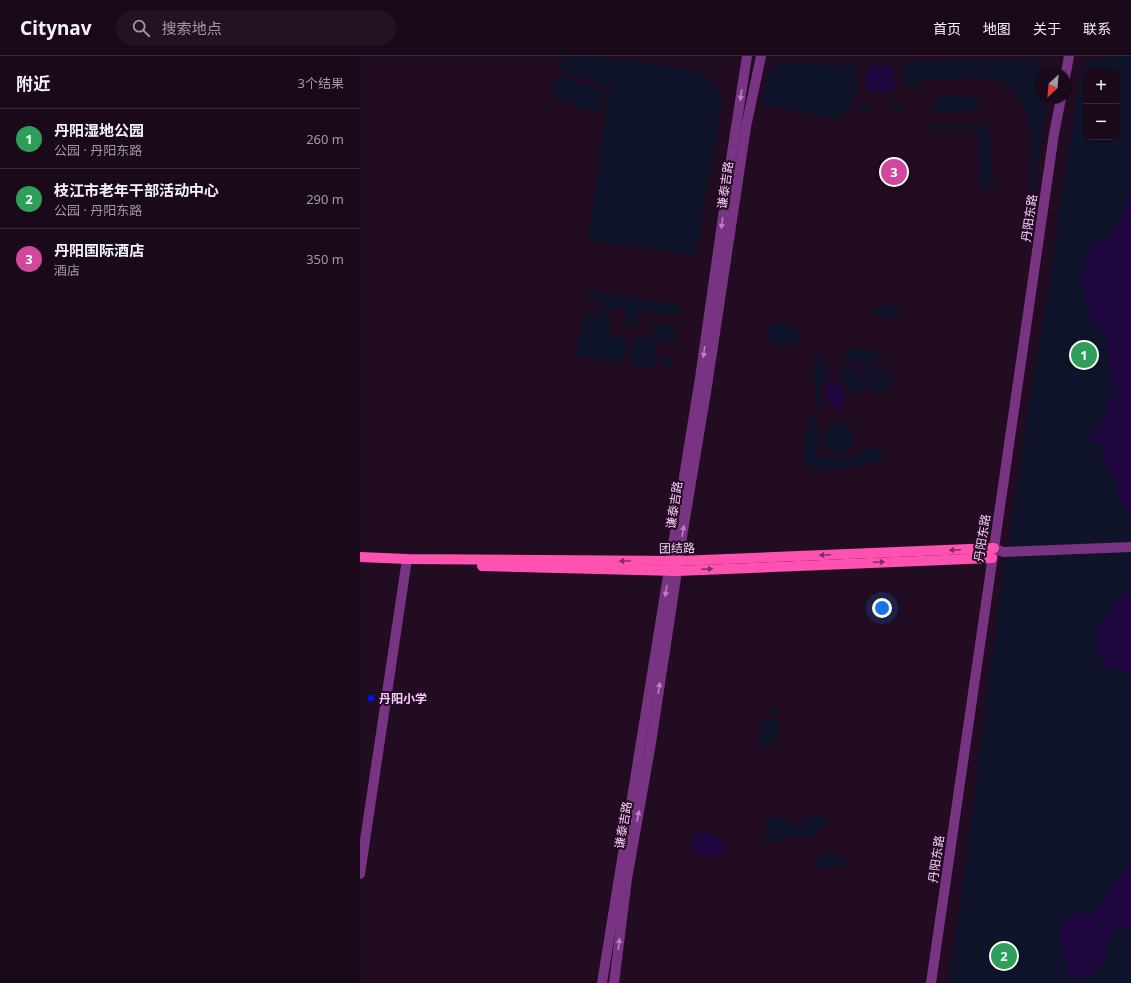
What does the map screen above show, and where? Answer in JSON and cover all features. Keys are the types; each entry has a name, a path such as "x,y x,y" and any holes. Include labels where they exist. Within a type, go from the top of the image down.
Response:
{"main road":[{"name":"团结路","path":"360,564 407,562 674,566 996,553"},
{"name":"团结路","path":"360,557 407,562"}],"street":[{"name":"谦泰吉路","path":"614,983 627,879 651,743 700,378 747,56"},
{"name":"谦泰吉路","path":"602,983 708,378 746,126 761,56"},
{"path":"1067,68 1069,56"},
{"name":"丹阳东路","path":"931,983 996,553 1054,134 1060,104"},
{"path":"996,553 1129,547"},
{"path":"360,874 361,858 407,562"}],"shaded area":[{"path":"564,56 600,56 701,72 723,96 696,255 588,240 610,87 559,70"},
{"path":"1120,56 1131,56 1131,983 947,983 958,922 1003,573 1083,62"},
{"path":"1035,58 1040,68 1035,68 1035,104 1047,104 1029,222 1031,133 1025,111 1013,89 998,81 979,78 921,81 919,89 913,89 905,86 902,70 908,62"},
{"path":"776,65 853,65 856,72 857,87 849,107 839,119 763,105 765,83 769,72"},
{"path":"871,66 890,66 896,85 891,92 871,92 866,88 866,75"},
{"path":"558,75 606,91 599,113 551,96"},
{"path":"967,95 978,100 974,111 937,113 933,108 932,102 935,98"},
{"path":"893,101 899,102 902,106 903,110 898,114 893,112"},
{"path":"864,102 871,104 868,114 864,114 861,109"},
{"path":"932,124 982,125 989,132 994,188 981,189 978,137 973,129 931,130"},
{"path":"1131,191 1131,518 1117,494 1114,480 1101,454 1105,446 1097,442 1095,445 1091,443 1106,412 1109,397 1115,398 1117,385 1110,382 1107,341 1096,325 1086,305 1081,287 1083,272 1093,244 1110,236 1118,223"},
{"path":"586,290 679,305 677,315 638,310 636,326 625,325 627,310 611,308 608,335 627,338 623,363 577,356 584,314 602,316 604,300 585,297"},
{"path":"886,305 900,305 899,310 894,316 883,317 872,315 876,309"},
{"path":"652,323 676,327 674,341 662,340 656,348 656,368 628,364 633,338 649,341"},
{"path":"775,323 796,329 801,334 800,341 782,346 774,344 767,336 768,329"},
{"path":"842,348 879,351 874,362 864,365 848,359"},
{"path":"817,354 824,361 828,373 819,388 822,405 815,406 813,365"},
{"path":"664,356 670,358 671,361 669,366 666,367 663,366 661,361"},
{"path":"847,365 855,368 863,382 864,385 861,392 857,394 848,388 843,381 841,374 842,370"},
{"path":"882,365 887,367 891,372 881,373 872,368"},
{"path":"864,367 880,377 893,375 893,383 881,391 874,391 867,388"},
{"path":"830,381 838,384 843,391 844,399 842,408 839,410 834,408 826,398 825,390"},
{"path":"813,411 817,414 816,421 820,427 817,451 818,457 825,456 850,458 870,448 881,449 886,455 877,462 840,470 824,471 811,467 806,462 804,457 804,443"},
{"path":"839,423 845,424 853,432 853,444 845,452 839,453 833,452 825,444 824,438 825,432 833,424"},
{"path":"1131,589 1131,674 1105,666 1096,643 1096,635 1099,626 1117,600 1123,593"},
{"path":"772,706 777,709 777,715 769,714"},
{"path":"767,719 780,721 777,741 764,747 759,743 759,733 762,724"},
{"path":"807,817 828,817 825,826 812,836 795,837 771,842 764,841 767,818 789,820 793,825 801,824"},
{"path":"699,832 708,833 718,837 726,847 722,854 711,857 698,855 692,847 692,838"},
{"path":"832,853 842,858 850,865 814,869 819,857"},
{"path":"1131,863 1131,927 1112,932 1107,942 1106,958 1099,967 1086,978 1067,978 1065,974 1069,966 1063,953 1061,943 1060,934 1062,927 1075,913 1090,916 1101,906 1104,906 1105,896 1108,891"}],"place":[{"name":"丹阳国际酒店","path":"894,172"},
{"name":"丹阳湿地公园","path":"1084,355"},
{"name":"丹阳小学","path":"371,698"},
{"name":"枝江市老年干部活动中心","path":"1004,956"}]}
